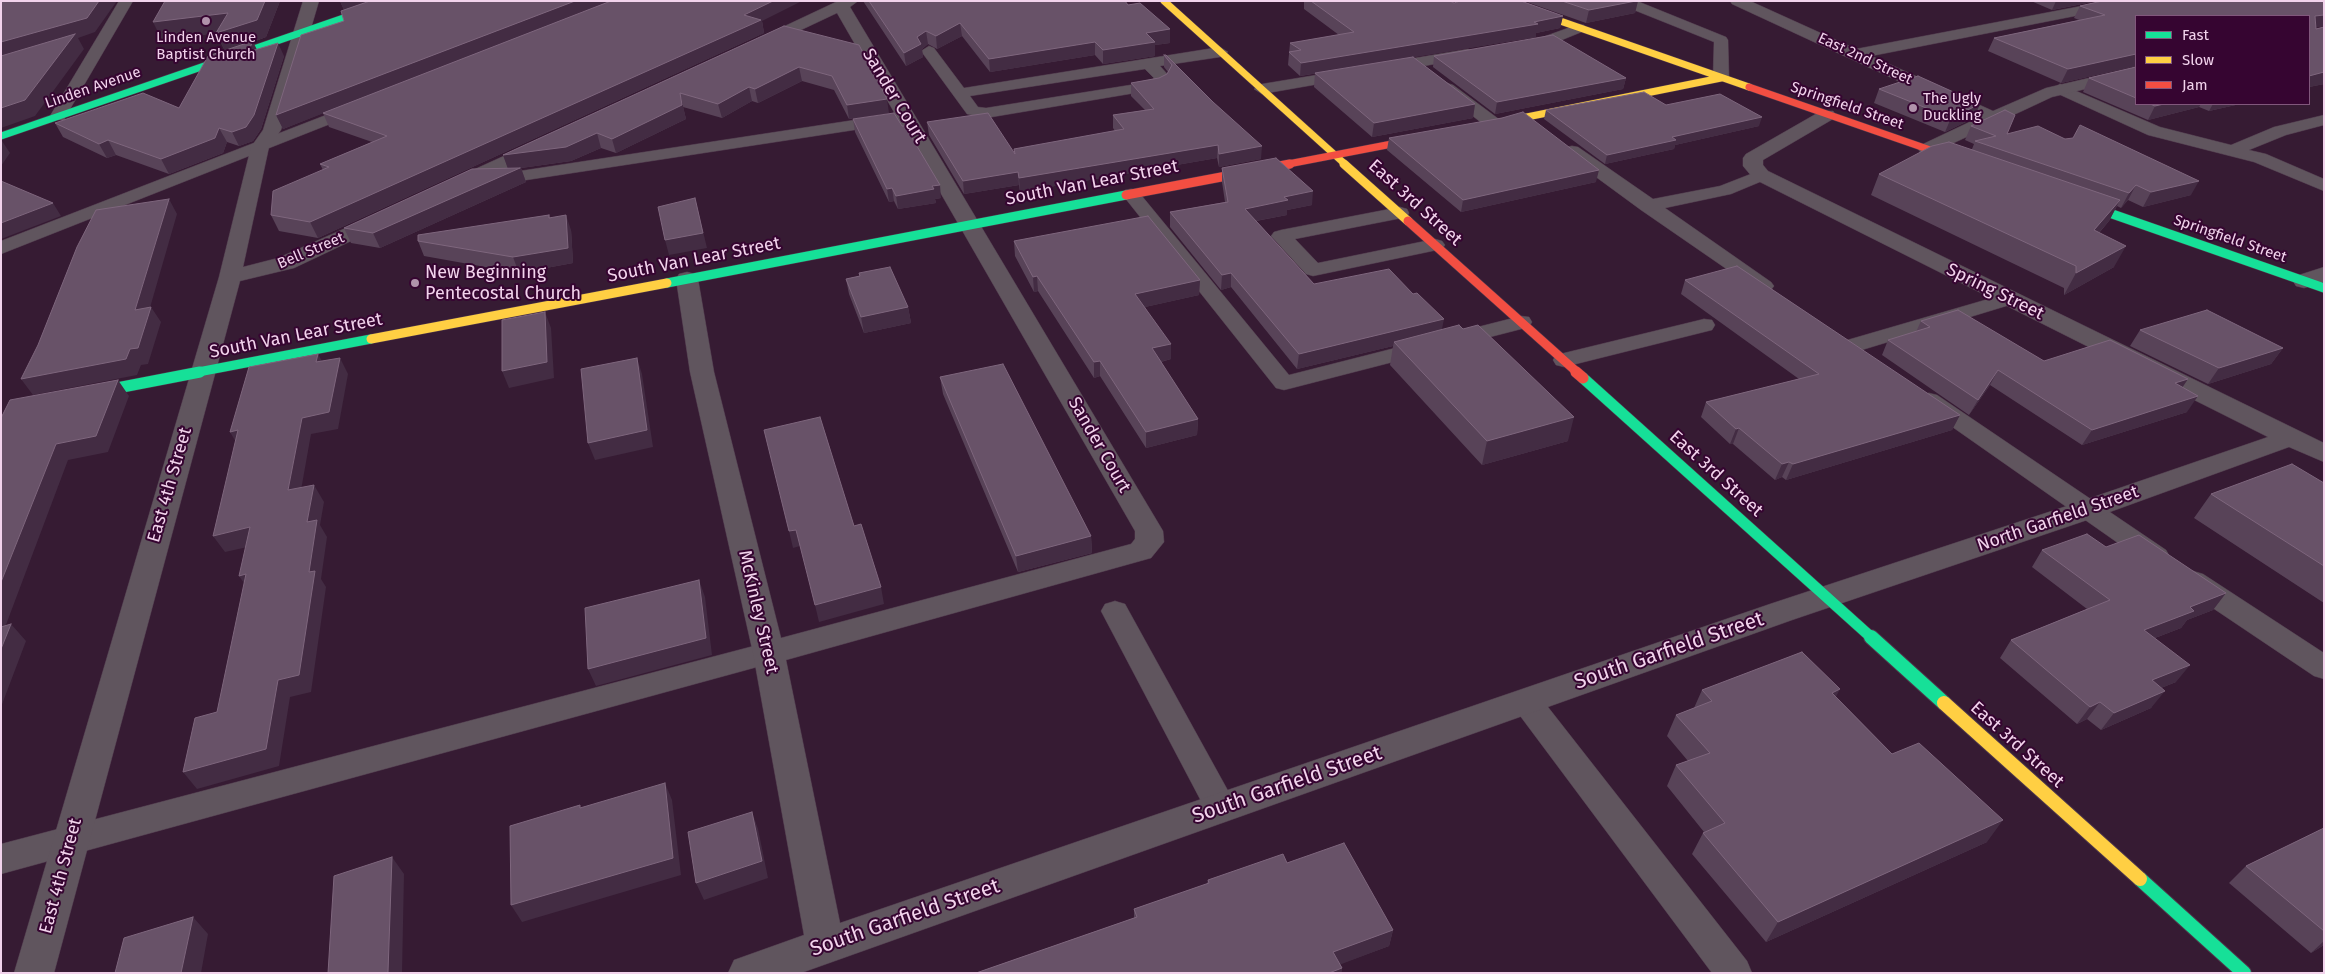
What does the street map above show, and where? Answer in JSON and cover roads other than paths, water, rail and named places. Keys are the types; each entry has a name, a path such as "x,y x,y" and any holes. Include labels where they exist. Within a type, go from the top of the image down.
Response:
{"street":[{"name":"East 4th Street","path":"34,973 230,278 260,147 272,130 311,1"},
{"name":"Linden Avenue","path":"1,136 302,34 393,1"},
{"name":"East 3rd Street","path":"1164,1 2244,973"},
{"name":"Springfield Street","path":"1503,1 1975,166"},
{"path":"1741,3 1770,1"},
{"name":"East 2nd Street","path":"1741,3 1856,54 1992,118"},
{"path":"743,52 846,4"},
{"name":"Sander Court","path":"769,653 1141,551 1150,542 1149,531 907,117 846,4"},
{"path":"1928,149 2046,93 2135,72"},
{"path":"1475,127 1721,78"},
{"path":"1761,175 1753,166 1753,158 1827,115"},
{"name":"South Van Lear Street","path":"78,396 1438,135"},
{"path":"446,190 554,139"},
{"name":"Spring Street","path":"1761,175 2324,454"},
{"name":"Springfield Street","path":"2069,199 2317,281"},
{"name":"Bell Street","path":"230,278 286,263 393,214"},
{"name":"McKinley Street","path":"687,279 702,372 769,653 825,946"},
{"name":"North Garfield Street","path":"1825,596 2086,510 2290,438"},
{"name":"South Garfield Street","path":"748,973 1825,596"}],"lane":[{"path":"58,116 126,1"},
{"path":"1624,1 1721,40 1721,78"},
{"path":"1856,54 2131,1"},
{"path":"1509,48 1547,41 1579,28"},
{"path":"85,42 105,36"},
{"path":"930,51 973,111 986,113 1002,112 1153,86 1160,82 1162,77 1148,63"},
{"path":"961,94 1220,52"},
{"path":"1262,89 1481,52"},
{"path":"1415,63 1494,124"},
{"path":"2060,89 2154,131 2260,158 2324,186"},
{"path":"1,248 370,103"},
{"path":"472,177 520,176 907,117"},
{"path":"1526,117 1648,206 1779,296"},
{"path":"2232,150 2280,131 2324,120"},
{"path":"1648,206 1725,190 1761,175"},
{"path":"1131,194 1284,383 1521,322"},
{"path":"1400,213 1281,236 1313,270 1435,245"},
{"path":"1876,363 1844,340 2009,299"},
{"path":"1564,360 1704,325"},
{"path":"1909,386 2086,510 2324,668"},
{"path":"1115,611 1220,808"},
{"path":"1,859 769,653"},
{"path":"1526,701 1734,973"}],"place":[{"name":"Linden Avenue Baptist Church","path":"206,21"},
{"name":"The Ugly Duckling","path":"1913,108"},
{"name":"New Beginning Pentecostal Church","path":"415,283"}]}
